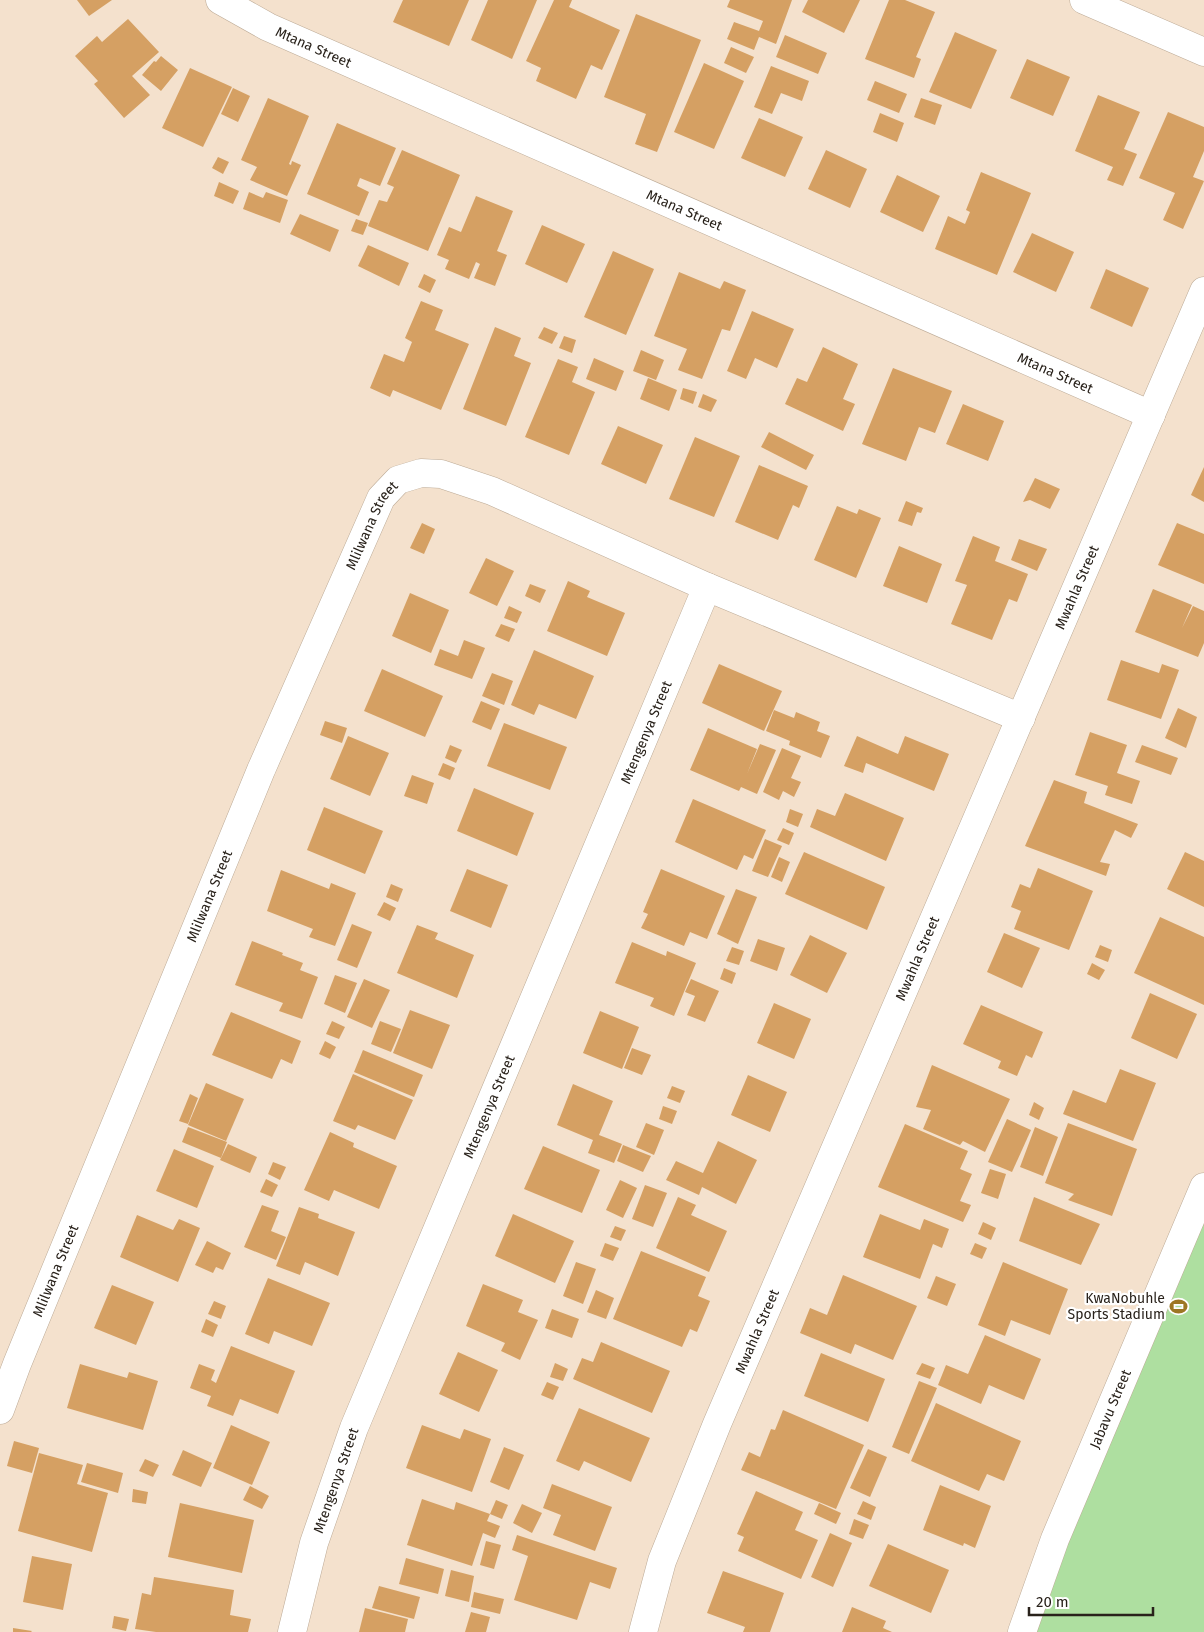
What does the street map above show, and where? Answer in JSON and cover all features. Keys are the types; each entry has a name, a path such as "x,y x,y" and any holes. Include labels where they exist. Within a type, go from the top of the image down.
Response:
{"street":[{"name":"Mtana Street","path":"220,0 268,27 1151,415"},
{"path":"1084,0 1204,52"},
{"name":"Mwahla Street","path":"643,1632 662,1562 717,1424 1204,290"},
{"name":"Mlilwana Street","path":"0,1410 17,1364 261,770 381,498 398,480 421,472 442,474 492,491 707,587 1021,718"},
{"name":"Mtengenya Street","path":"292,1632 314,1544 354,1428 707,587"},
{"name":"Jabavu Street","path":"1022,1632 1055,1539 1204,1187"}],"green space":[{"name":"KwaNobuhle Sports Stadium","path":"1204,1187 1204,1632 1022,1632"}],"building":[{"path":"77,0 112,0 89,16"},
{"path":"403,0 469,0 449,46 393,22"},
{"path":"488,0 537,0 512,59 471,40"},
{"path":"554,0 572,0 569,7 620,30 602,70 591,65 576,99 536,81 541,68 526,61"},
{"path":"730,0 792,0 776,44 759,37 754,50 727,39 734,22 759,31 763,21 727,7"},
{"path":"808,0 860,0 844,33 802,12"},
{"path":"889,0 905,0 935,12 916,57 921,59 914,78 865,59"},
{"path":"636,14 701,40 657,152 635,144 646,114 604,97"},
{"path":"128,19 159,52 132,76 150,95 124,118 94,84 98,81 75,56 97,36 102,42"},
{"path":"955,32 997,50 971,109 929,92"},
{"path":"785,35 827,53 818,74 776,57"},
{"path":"731,47 754,57 746,73 724,63"},
{"path":"161,56 178,70 161,91 142,75"},
{"path":"1027,59 1070,77 1053,116 1010,98"},
{"path":"704,63 744,81 714,149 674,132"},
{"path":"771,66 809,81 802,101 781,93 772,114 754,107"},
{"path":"190,68 232,87 203,147 162,128"},
{"path":"875,81 907,94 899,113 867,100"},
{"path":"233,88 250,96 238,122 221,114"},
{"path":"1098,95 1140,112 1124,149 1137,154 1123,186 1107,180 1113,167 1075,151"},
{"path":"268,98 309,116 289,164 291,165 292,161 301,165 287,196 250,180 257,167 241,160"},
{"path":"921,98 942,105 935,125 914,117"},
{"path":"1168,112 1204,127 1204,151 1193,177 1204,181 1183,229 1163,220 1175,193 1139,178"},
{"path":"880,113 904,123 897,142 873,132"},
{"path":"759,118 803,137 785,177 741,158"},
{"path":"337,123 396,148 380,186 360,178 357,186 369,192 359,216 307,194"},
{"path":"402,150 460,175 428,251 368,226 379,200 387,202 394,187 387,184"},
{"path":"826,150 867,169 850,208 808,189"},
{"path":"218,157 229,162 223,174 212,168"},
{"path":"981,172 1031,193 997,275 935,249 948,216 965,224 970,212 966,210"},
{"path":"897,175 940,196 923,232 880,212"},
{"path":"219,182 239,191 233,204 214,196"},
{"path":"249,192 263,198 266,192 288,200 280,223 243,209"},
{"path":"476,196 513,211 497,251 507,255 495,286 474,278 480,264 476,262 469,279 445,269 449,260 437,255 449,227 461,232"},
{"path":"300,214 339,230 330,252 290,234"},
{"path":"356,219 368,223 363,235 351,231"},
{"path":"542,225 585,244 567,283 525,264"},
{"path":"1032,233 1074,252 1056,292 1013,272"},
{"path":"368,245 409,263 399,286 358,266"},
{"path":"613,251 654,269 626,335 584,317"},
{"path":"1106,269 1149,288 1132,327 1090,308"},
{"path":"679,272 720,289 724,281 746,290 730,331 722,329 702,379 678,370 687,349 654,336"},
{"path":"424,274 436,280 430,293 418,287"},
{"path":"421,301 443,310 435,330 469,344 441,410 393,390 390,397 370,388 384,354 404,362 412,342 405,338"},
{"path":"752,311 794,329 777,368 755,358 746,379 727,371"},
{"path":"495,327 521,338 514,356 531,363 506,426 463,409"},
{"path":"544,327 558,333 552,344 538,338"},
{"path":"564,336 576,340 572,353 559,348"},
{"path":"823,347 858,364 843,399 855,404 843,431 785,404 797,378 807,382"},
{"path":"641,350 664,360 656,380 633,371"},
{"path":"594,358 624,371 616,391 586,379"},
{"path":"558,359 578,367 572,382 595,392 569,455 525,437"},
{"path":"893,368 952,391 935,433 919,427 906,461 862,444"},
{"path":"648,378 677,390 669,411 640,399"},
{"path":"683,388 697,392 693,404 680,399"},
{"path":"703,394 717,400 711,412 698,407"},
{"path":"963,404 1004,421 988,461 946,444"},
{"path":"618,426 663,445 646,484 601,464"},
{"path":"769,432 814,455 806,470 761,447"},
{"path":"695,437 740,456 714,517 669,499"},
{"path":"759,465 808,486 799,508 793,505 778,540 735,522"},
{"path":"1204,467 1204,502 1191,495"},
{"path":"1035,478 1060,489 1050,509 1030,500 1023,502"},
{"path":"906,501 923,508 921,513 917,512 912,526 898,521"},
{"path":"837,506 857,514 859,509 881,518 856,578 814,560"},
{"path":"422,523 435,529 424,554 410,548"},
{"path":"1177,523 1204,534 1204,584 1158,565"},
{"path":"973,536 1000,547 995,561 1028,574 1017,602 1009,599 992,640 951,624 967,585 955,581"},
{"path":"1019,539 1047,549 1037,571 1011,560"},
{"path":"899,546 942,564 927,603 883,586"},
{"path":"486,558 514,571 497,606 469,593"},
{"path":"568,581 590,591 587,597 625,613 607,656 547,631"},
{"path":"530,584 546,590 540,603 525,596"},
{"path":"1153,589 1192,605 1182,628 1193,606 1204,611 1204,643 1198,657 1135,632"},
{"path":"410,593 449,610 431,653 392,636"},
{"path":"509,606 522,612 517,623 504,618"},
{"path":"501,624 515,629 509,642 495,636"},
{"path":"464,640 485,648 472,679 434,665 440,649 458,656"},
{"path":"534,650 594,676 576,719 539,704 534,715 511,705"},
{"path":"1121,660 1159,673 1162,664 1179,670 1161,719 1107,700"},
{"path":"719,664 782,691 764,731 702,703"},
{"path":"382,669 443,696 425,737 364,711"},
{"path":"492,673 513,681 504,705 482,696"},
{"path":"481,701 500,709 491,730 472,722"},
{"path":"1178,708 1197,717 1186,748 1165,738"},
{"path":"774,710 794,718 796,712 820,722 817,731 830,736 821,758 789,745 790,741 766,731"},
{"path":"325,721 347,728 342,743 320,735"},
{"path":"504,723 567,747 550,790 487,766"},
{"path":"708,728 757,749 747,774 760,744 776,750 757,794 741,787 739,791 690,770"},
{"path":"1090,732 1127,745 1117,773 1140,781 1132,804 1105,795 1108,786 1075,775"},
{"path":"348,736 389,753 370,796 330,779"},
{"path":"857,736 898,754 905,736 949,754 934,791 866,763 863,773 844,766"},
{"path":"450,745 462,750 456,763 445,758"},
{"path":"1142,745 1178,758 1171,775 1135,762"},
{"path":"782,748 801,756 791,778 801,782 794,797 783,791 779,800 763,792"},
{"path":"443,763 455,768 450,780 438,775"},
{"path":"412,775 434,783 427,804 404,796"},
{"path":"1054,780 1087,792 1084,803 1138,824 1131,838 1115,830 1100,862 1110,864 1106,876 1025,846"},
{"path":"474,788 534,813 517,856 457,831"},
{"path":"845,793 904,818 886,861 810,827 817,809 835,816"},
{"path":"693,799 766,830 753,859 744,855 737,870 675,842"},
{"path":"324,807 383,831 365,874 307,850"},
{"path":"790,809 803,814 798,827 786,822"},
{"path":"783,828 794,833 789,845 777,840"},
{"path":"765,839 782,846 768,877 752,871"},
{"path":"804,852 885,887 867,930 785,894"},
{"path":"1185,852 1204,861 1204,907 1167,889"},
{"path":"779,857 790,862 782,882 771,877"},
{"path":"1038,868 1093,891 1069,950 1014,929 1021,911 1011,907 1020,884 1030,888"},
{"path":"467,869 508,885 491,928 450,911"},
{"path":"661,869 725,896 707,939 690,932 684,946 641,928 648,914 643,912"},
{"path":"281,870 329,889 331,883 356,893 335,946 309,937 313,929 267,911"},
{"path":"391,884 403,889 398,902 386,897"},
{"path":"736,889 757,897 738,944 717,934"},
{"path":"384,902 396,908 390,921 377,915"},
{"path":"1160,917 1204,937 1204,1005 1134,973"},
{"path":"352,924 372,932 357,968 337,960"},
{"path":"417,925 438,933 435,939 474,955 457,998 397,973"},
{"path":"1004,933 1040,948 1022,988 987,972"},
{"path":"810,935 847,953 827,993 790,975"},
{"path":"758,939 785,948 777,971 750,961"},
{"path":"252,941 303,963 300,970 318,977 302,1019 279,1011 283,1003 235,985"},
{"path":"632,942 666,956 667,951 696,963 674,1016 650,1006 654,998 615,983"},
{"path":"1100,945 1112,950 1108,962 1095,957"},
{"path":"732,947 744,951 739,965 726,961"},
{"path":"1092,963 1105,970 1099,980 1087,974"},
{"path":"724,968 736,973 732,984 720,979"},
{"path":"335,975 357,983 345,1013 324,1004"},
{"path":"364,979 390,990 372,1028 347,1017"},
{"path":"691,979 719,991 705,1022 687,1015 695,996 685,992"},
{"path":"1150,993 1197,1014 1177,1059 1131,1038"},
{"path":"774,1003 811,1019 794,1059 757,1043"},
{"path":"981,1005 1043,1032 1032,1058 1026,1055 1017,1076 998,1068 1001,1061 963,1044"},
{"path":"410,1010 450,1025 432,1069 393,1053"},
{"path":"600,1011 639,1027 622,1069 583,1053"},
{"path":"231,1012 301,1041 292,1064 281,1059 272,1079 212,1055"},
{"path":"332,1021 345,1027 339,1039 326,1034"},
{"path":"380,1021 401,1029 391,1052 371,1044"},
{"path":"325,1041 336,1047 330,1059 319,1054"},
{"path":"632,1048 651,1055 642,1075 624,1068"},
{"path":"363,1050 423,1075 414,1097 354,1072"},
{"path":"932,1065 1010,1099 985,1152 963,1141 960,1145 923,1129 931,1110 916,1107"},
{"path":"1120,1069 1156,1083 1133,1141 1063,1114 1073,1090 1106,1103"},
{"path":"353,1074 413,1100 395,1140 358,1125 355,1130 333,1121"},
{"path":"748,1075 787,1092 770,1132 731,1115"},
{"path":"206,1083 244,1099 226,1141 188,1125"},
{"path":"573,1084 613,1101 599,1135 622,1144 614,1163 588,1153 593,1140 557,1125"},
{"path":"672,1086 685,1091 680,1103 667,1098"},
{"path":"190,1094 198,1098 188,1124 179,1121"},
{"path":"1034,1102 1044,1108 1039,1120 1029,1115"},
{"path":"663,1106 677,1111 672,1124 659,1119"},
{"path":"1007,1119 1031,1130 1012,1172 988,1162"},
{"path":"646,1123 664,1130 654,1155 636,1147"},
{"path":"1068,1123 1137,1149 1112,1216 1068,1200 1074,1194 1045,1183"},
{"path":"905,1124 968,1151 960,1169 972,1174 960,1201 971,1205 963,1222 878,1187"},
{"path":"188,1127 227,1142 221,1158 182,1142"},
{"path":"1035,1127 1058,1137 1043,1176 1020,1167"},
{"path":"330,1132 354,1143 353,1147 397,1166 379,1209 334,1190 329,1201 304,1190"},
{"path":"718,1141 757,1160 736,1204 702,1187 699,1195 666,1180 676,1161 703,1173"},
{"path":"228,1144 257,1157 250,1173 220,1160"},
{"path":"623,1145 651,1156 643,1172 617,1161"},
{"path":"543,1146 600,1170 582,1213 524,1189"},
{"path":"174,1149 214,1166 197,1208 156,1191"},
{"path":"273,1162 286,1167 280,1180 268,1174"},
{"path":"990,1169 1006,1174 998,1199 981,1193"},
{"path":"266,1179 278,1185 272,1197 260,1192"},
{"path":"620,1180 637,1188 623,1218 606,1210"},
{"path":"645,1185 667,1193 653,1227 632,1219"},
{"path":"678,1197 696,1205 691,1215 727,1231 709,1272 656,1248"},
{"path":"1034,1197 1100,1224 1081,1265 1019,1241"},
{"path":"262,1205 279,1211 271,1231 286,1237 276,1260 244,1247"},
{"path":"299,1207 319,1214 318,1218 355,1232 338,1276 305,1262 300,1275 276,1266"},
{"path":"513,1214 574,1241 555,1283 495,1256"},
{"path":"880,1214 920,1230 924,1219 949,1229 942,1248 933,1244 920,1279 863,1257"},
{"path":"137,1215 173,1230 179,1219 200,1228 178,1282 120,1257"},
{"path":"983,1222 996,1228 991,1240 978,1234"},
{"path":"615,1226 626,1230 621,1241 610,1237"},
{"path":"207,1241 231,1253 223,1270 216,1267 213,1273 195,1265"},
{"path":"605,1243 619,1248 613,1261 600,1256"},
{"path":"975,1243 987,1248 982,1259 970,1254"},
{"path":"641,1251 706,1277 698,1296 710,1301 697,1332 690,1329 682,1347 613,1319"},
{"path":"576,1262 596,1269 583,1304 563,1296"},
{"path":"1003,1262 1068,1289 1050,1335 1011,1320 1005,1336 978,1325"},
{"path":"843,1275 917,1306 893,1360 855,1344 851,1354 800,1333 810,1308 827,1315"},
{"path":"936,1276 956,1284 947,1306 927,1298"},
{"path":"268,1278 330,1303 312,1346 274,1331 269,1344 245,1334"},
{"path":"483,1284 523,1300 518,1312 538,1320 520,1360 501,1351 505,1343 466,1326"},
{"path":"112,1285 154,1302 136,1345 94,1328"},
{"path":"596,1290 614,1298 606,1319 587,1312"},
{"path":"214,1301 226,1306 221,1319 208,1314"},
{"path":"552,1309 579,1319 572,1338 545,1328"},
{"path":"206,1319 218,1325 213,1337 201,1332"},
{"path":"985,1335 1041,1359 1024,1400 989,1385 981,1404 938,1385 946,1365 968,1374"},
{"path":"601,1342 670,1371 652,1413 573,1379 582,1358 593,1362"},
{"path":"231,1346 295,1371 278,1414 240,1399 233,1416 207,1406 211,1396 190,1388 199,1364 215,1370 211,1380 216,1383"},
{"path":"458,1352 498,1370 479,1412 439,1394"},
{"path":"821,1353 885,1379 868,1422 804,1396"},
{"path":"555,1363 568,1369 563,1381 550,1377"},
{"path":"922,1363 935,1368 930,1379 916,1374"},
{"path":"80,1364 127,1378 129,1372 158,1381 143,1430 67,1408"},
{"path":"919,1381 937,1388 909,1454 892,1447"},
{"path":"547,1382 559,1387 553,1400 541,1395"},
{"path":"936,1403 1021,1441 1004,1481 987,1474 979,1491 911,1461"},
{"path":"579,1408 650,1438 631,1482 584,1461 579,1471 556,1461"},
{"path":"783,1410 864,1445 836,1509 741,1470 749,1452 760,1457 771,1429 775,1430"},
{"path":"231,1425 270,1442 252,1485 213,1468"},
{"path":"422,1425 460,1439 464,1429 491,1439 472,1492 406,1468"},
{"path":"14,1441 39,1448 32,1473 7,1466"},
{"path":"504,1447 524,1455 509,1490 490,1482"},
{"path":"868,1449 887,1457 870,1497 850,1488"},
{"path":"183,1450 212,1463 201,1487 172,1475"},
{"path":"39,1453 83,1465 77,1484 108,1493 92,1552 18,1531"},
{"path":"145,1459 159,1465 153,1477 139,1471"},
{"path":"87,1463 123,1473 118,1493 81,1482"},
{"path":"552,1484 612,1507 595,1551 553,1535 561,1515 543,1508"},
{"path":"940,1485 991,1506 975,1548 964,1543 963,1546 923,1530"},
{"path":"250,1486 269,1496 262,1509 243,1500"},
{"path":"133,1489 148,1492 146,1504 132,1502"},
{"path":"756,1491 803,1512 795,1530 818,1540 801,1579 738,1551 744,1537 737,1534"},
{"path":"422,1499 454,1510 456,1502 490,1514 487,1521 500,1526 495,1538 483,1533 472,1566 407,1545"},
{"path":"496,1500 508,1505 502,1519 490,1514"},
{"path":"863,1501 876,1507 871,1520 857,1514"},
{"path":"180,1503 254,1520 242,1573 168,1557"},
{"path":"819,1503 841,1513 836,1524 814,1514"},
{"path":"522,1504 542,1513 532,1533 513,1523"},
{"path":"854,1519 869,1525 863,1539 849,1534"},
{"path":"830,1533 852,1543 833,1587 811,1577"},
{"path":"517,1535 617,1568 610,1589 590,1582 577,1620 514,1600 528,1556 512,1550"},
{"path":"486,1541 501,1545 494,1569 480,1565"},
{"path":"888,1544 949,1570 931,1613 869,1586"},
{"path":"32,1556 72,1564 63,1610 23,1602"},
{"path":"406,1558 444,1569 438,1594 399,1584"},
{"path":"451,1570 474,1576 469,1602 445,1596"},
{"path":"723,1571 784,1593 770,1632 743,1632 745,1627 707,1613"},
{"path":"154,1577 234,1590 230,1615 251,1619 248,1632 156,1632 135,1629 142,1593 151,1595"},
{"path":"379,1586 420,1597 414,1619 372,1608"},
{"path":"474,1592 504,1599 500,1614 471,1607"},
{"path":"852,1607 886,1621 883,1628 892,1632 842,1632"},
{"path":"365,1608 408,1619 405,1632 359,1632"},
{"path":"471,1612 490,1617 486,1632 465,1632"},
{"path":"114,1616 129,1619 126,1631 112,1628"},
{"path":"13,1628 32,1631 13,1632"}],"place":[{"name":"KwaNobuhle Sports Stadium","path":"1179,1306"}]}
